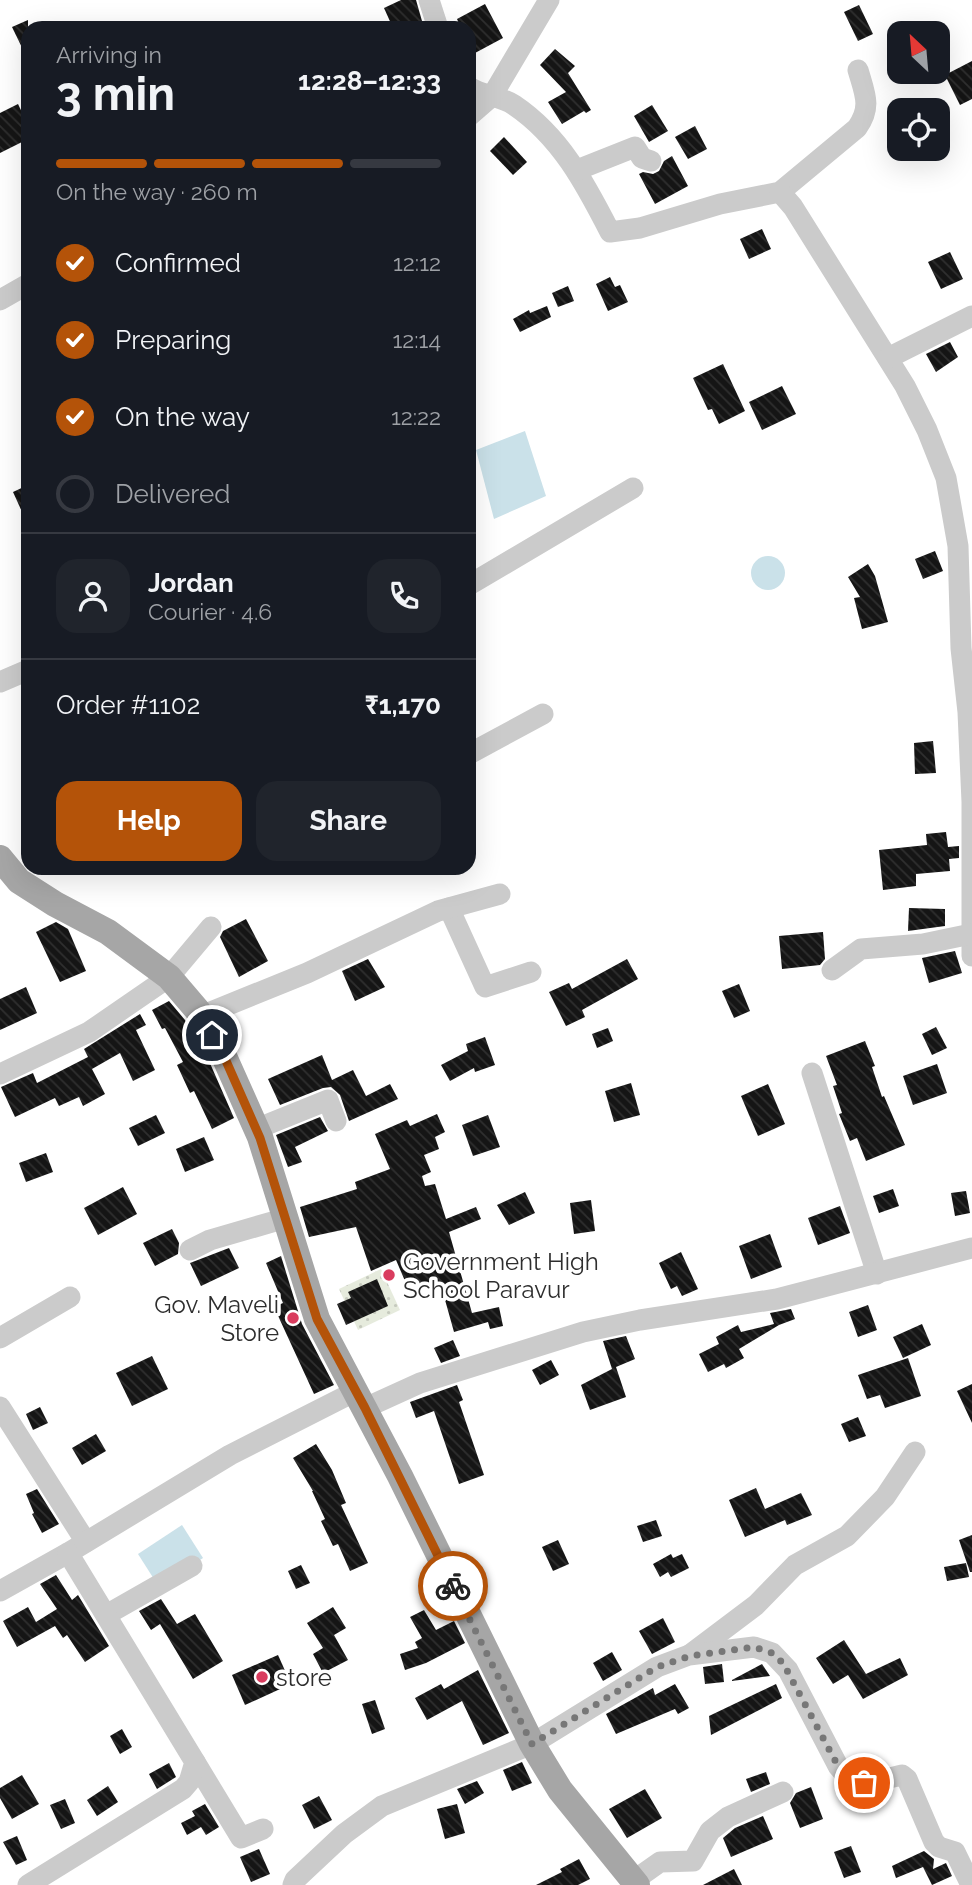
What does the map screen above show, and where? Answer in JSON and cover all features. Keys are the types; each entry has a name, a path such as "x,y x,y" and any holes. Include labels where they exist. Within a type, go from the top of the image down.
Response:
{"main road":[{"path":"0,858 19,881 108,932 169,977 201,1016 223,1054 256,1129 317,1319 360,1399 532,1744 560,1790 635,1883"}],"street":[{"path":"429,0 436,21"},
{"path":"476,110 492,96 549,0"},
{"path":"476,90 511,103 547,131 578,170 610,232 640,228 720,204 780,191 857,128 866,116 866,100 858,70"},
{"path":"578,170 635,147 642,158 651,161"},
{"path":"780,191 793,207 905,386 927,430 946,478 965,572 961,648 969,693 972,956"},
{"path":"0,300 21,288"},
{"path":"888,358 972,316"},
{"path":"476,581 633,488"},
{"path":"0,682 21,673"},
{"path":"476,750 543,714"},
{"path":"201,1016 307,973 449,908 500,894"},
{"path":"449,908 485,987 531,972"},
{"path":"0,1074 89,1031 169,977 211,927"},
{"path":"832,970 861,949 923,944 971,933"},
{"path":"812,1073 877,1274"},
{"path":"256,1129 328,1100 336,1121"},
{"path":"190,1250 210,1240 286,1218"},
{"path":"0,1591 230,1455 360,1399 421,1383 583,1332 640,1320 777,1299 972,1248"},
{"path":"0,1338 70,1297"},
{"path":"0,1407 77,1547 106,1615 241,1838 263,1829"},
{"path":"690,1656 756,1605 795,1565 847,1536 886,1497 915,1452"},
{"path":"106,1615 192,1566"},
{"path":"293,1885 295,1880 344,1834 382,1806 532,1744 657,1667 690,1656 754,1647 772,1653 788,1670 838,1766 853,1781 864,1783 905,1776 933,1842 955,1852 971,1885"},
{"path":"29,1885 183,1789 189,1782 195,1762"},
{"path":"635,1883 660,1862 693,1861 710,1831 719,1824 751,1805 783,1792"}],"shaded area":[{"path":"381,1269 400,1310 358,1330 339,1289"}],"water":[{"path":"525,431 546,496 494,519 476,450"},
{"path":"768,556 780,561 785,573 780,585 768,590 756,585 751,573 756,561"},
{"path":"182,1525 203,1558 159,1587 138,1554"}],"building":[{"path":"401,0 416,0 422,21 390,21 384,8"},
{"path":"485,4 503,38 476,52 476,21 457,19"},
{"path":"859,5 873,34 858,41 844,12"},
{"path":"21,23 21,46 12,27"},
{"path":"555,49 575,66 568,73 591,110 586,113 584,111 562,124 548,102 566,92 540,65"},
{"path":"972,61 972,99 960,105 950,84 950,72"},
{"path":"18,104 21,110 21,142 0,153 0,113"},
{"path":"652,105 668,131 649,142 634,116"},
{"path":"695,126 707,149 688,159 675,137"},
{"path":"504,137 527,162 513,175 490,151"},
{"path":"672,156 688,186 655,204 639,174 659,171 664,161"},
{"path":"762,229 771,249 749,259 740,239"},
{"path":"950,252 963,279 941,289 928,262"},
{"path":"610,277 615,287 620,285 628,302 608,311 596,284"},
{"path":"568,286 574,301 558,307 552,293"},
{"path":"547,306 551,317 520,332 513,319 529,310 530,313"},
{"path":"950,342 958,357 936,372 926,354"},
{"path":"723,364 745,411 719,424 712,409 708,410 693,378"},
{"path":"782,386 796,414 762,430 749,402"},
{"path":"21,488 21,510 13,492"},
{"path":"935,551 943,571 923,579 915,559"},
{"path":"868,564 875,576 888,622 862,629 854,598 860,597 848,577"},
{"path":"933,741 936,773 915,774 914,743"},
{"path":"946,832 948,847 959,846 959,858 949,859 950,871 916,874 916,886 883,890 879,850 927,845 926,834"},
{"path":"909,908 945,909 945,926 908,931"},
{"path":"246,919 268,961 239,977 220,937 223,931"},
{"path":"56,922 68,929 86,971 60,982 36,932"},
{"path":"823,932 825,959 820,965 782,969 779,936"},
{"path":"955,951 962,973 929,983 922,958"},
{"path":"368,959 385,987 355,1001 342,971"},
{"path":"627,959 638,979 582,1010 585,1017 566,1026 549,992 569,983 572,989"},
{"path":"739,984 750,1011 734,1018 722,991"},
{"path":"26,987 37,1013 0,1030 0,999"},
{"path":"169,1001 185,1020 209,1061 234,1118 212,1129 194,1091 190,1093 177,1065 183,1062 152,1010"},
{"path":"140,1014 146,1025 136,1030 155,1070 133,1081 120,1053 92,1069 105,1094 83,1106 79,1097 59,1106 55,1098 15,1117 1,1087 33,1073 37,1083 88,1057 84,1049"},
{"path":"936,1027 947,1048 932,1055 922,1034"},
{"path":"608,1028 613,1041 597,1048 592,1034"},
{"path":"485,1037 495,1065 475,1072 474,1068 450,1081 441,1065 468,1051 466,1044"},
{"path":"865,1041 875,1066 872,1067 882,1097 884,1096 905,1145 866,1161 857,1138 850,1141 839,1114 842,1113 833,1086 837,1085 826,1056"},
{"path":"322,1055 332,1080 353,1070 366,1096 390,1084 398,1099 349,1121 340,1095 331,1087 280,1105 268,1079"},
{"path":"937,1064 947,1093 913,1105 903,1076"},
{"path":"631,1083 640,1115 614,1122 605,1091"},
{"path":"768,1084 785,1124 758,1136 741,1096"},
{"path":"437,1114 445,1132 435,1137 439,1149 424,1155 431,1172 422,1176 425,1186 435,1184 446,1219 476,1207 481,1219 449,1232 472,1313 499,1307 503,1326 490,1329 488,1322 454,1332 440,1282 411,1295 396,1260 371,1271 356,1227 309,1237 300,1207 357,1189 355,1182 390,1169 375,1134 407,1120 410,1126"},
{"path":"156,1115 165,1133 138,1146 129,1128"},
{"path":"488,1115 500,1147 473,1156 462,1125"},
{"path":"320,1117 328,1131 295,1147 302,1162 288,1167 276,1135"},
{"path":"204,1137 214,1160 185,1172 176,1149"},
{"path":"46,1153 53,1172 26,1182 19,1163"},
{"path":"123,1187 137,1214 98,1235 84,1208"},
{"path":"893,1189 899,1206 879,1213 873,1196"},
{"path":"966,1191 970,1213 955,1216 951,1193"},
{"path":"525,1192 535,1213 509,1225 497,1205"},
{"path":"591,1200 595,1231 574,1234 570,1203"},
{"path":"840,1206 850,1233 818,1245 808,1218"},
{"path":"172,1229 179,1243 178,1254 155,1266 143,1243"},
{"path":"770,1234 782,1267 751,1279 739,1246"},
{"path":"229,1248 239,1268 201,1286 190,1263"},
{"path":"681,1252 698,1289 682,1296 677,1286 671,1289 659,1263"},
{"path":"281,1256 302,1324 334,1385 314,1394 274,1307 283,1303 266,1263"},
{"path":"377,1279 388,1306 346,1325 337,1304 351,1298 348,1292"},
{"path":"868,1305 877,1330 858,1337 849,1312"},
{"path":"791,1309 795,1319 779,1325 739,1349 744,1358 726,1368 724,1364 708,1372 699,1354 719,1344 716,1337 738,1325 741,1332 774,1324 770,1313"},
{"path":"922,1324 931,1345 903,1358 893,1337"},
{"path":"626,1336 635,1359 616,1367 626,1397 590,1410 581,1385 612,1369 603,1341"},
{"path":"453,1340 460,1356 441,1363 434,1348"},
{"path":"152,1356 168,1389 132,1406 116,1373"},
{"path":"908,1358 921,1396 885,1408 880,1395 867,1399 858,1375"},
{"path":"551,1360 559,1375 540,1385 532,1370"},
{"path":"972,1384 972,1423 957,1391"},
{"path":"457,1385 463,1400 459,1402 484,1475 459,1484 434,1411 416,1418 410,1402"},
{"path":"40,1407 48,1423 33,1430 26,1414"},
{"path":"858,1417 866,1436 849,1442 841,1424"},
{"path":"96,1434 106,1451 82,1465 72,1448"},
{"path":"316,1444 332,1470 346,1503 341,1505 368,1563 350,1571 338,1544 333,1546 321,1521 325,1519 313,1491 293,1458"},
{"path":"756,1488 765,1509 801,1493 812,1515 787,1525 785,1520 745,1537 729,1500"},
{"path":"37,1489 59,1524 42,1533 26,1494"},
{"path":"656,1520 662,1536 643,1542 637,1526"},
{"path":"972,1535 972,1572 970,1572 959,1540"},
{"path":"558,1540 569,1564 553,1571 542,1547"},
{"path":"671,1554 673,1558 682,1554 689,1568 671,1577 668,1572 660,1577 653,1564"},
{"path":"966,1563 969,1577 947,1581 944,1567"},
{"path":"301,1565 310,1583 296,1589 288,1571"},
{"path":"56,1575 72,1600 78,1595 109,1646 85,1662 67,1635 63,1638 55,1626 17,1647 3,1621 28,1607 36,1622 57,1609 40,1584"},
{"path":"161,1599 177,1624 195,1614 223,1661 193,1679 160,1624 151,1630 139,1611"},
{"path":"333,1607 346,1628 334,1635 348,1660 323,1673 313,1654 323,1648 307,1623"},
{"path":"424,1610 436,1630 454,1621 465,1643 426,1663 405,1670 400,1654 418,1648 415,1642 422,1638 410,1617"},
{"path":"663,1618 675,1642 652,1654 639,1631"},
{"path":"844,1640 866,1674 900,1658 908,1675 863,1699 848,1675 833,1684 816,1658"},
{"path":"612,1652 622,1670 603,1681 593,1663"},
{"path":"278,1655 291,1684 245,1705 232,1675"},
{"path":"722,1664 724,1682 705,1684 703,1667"},
{"path":"762,1664 770,1676 732,1681 732,1680"},
{"path":"478,1670 509,1733 483,1745 462,1701 427,1720 415,1698 441,1684 444,1689"},
{"path":"675,1684 689,1708 678,1714 675,1709 616,1734 606,1714 653,1688 655,1695"},
{"path":"776,1684 782,1698 711,1735 709,1716"},
{"path":"375,1700 385,1729 372,1734 362,1704"},
{"path":"122,1729 132,1747 120,1754 110,1736"},
{"path":"522,1762 532,1783 512,1791 503,1770"},
{"path":"169,1763 176,1777 157,1789 149,1774"},
{"path":"766,1772 770,1784 751,1792 746,1779"},
{"path":"22,1775 39,1804 12,1819 0,1798 0,1788"},
{"path":"477,1781 484,1793 465,1804 457,1789"},
{"path":"108,1786 118,1802 97,1816 87,1800"},
{"path":"811,1787 823,1819 800,1828 790,1803 796,1793"},
{"path":"645,1789 662,1818 627,1838 609,1809"},
{"path":"319,1796 332,1820 314,1829 302,1805"},
{"path":"65,1799 75,1823 61,1829 50,1805"},
{"path":"205,1804 219,1827 206,1835 201,1827 187,1835 181,1823 195,1816 192,1811"},
{"path":"457,1804 465,1833 445,1839 437,1809"},
{"path":"763,1816 773,1839 731,1857 723,1838 735,1828"},
{"path":"17,1836 27,1860 16,1865 3,1842"},
{"path":"851,1846 861,1872 844,1878 834,1852"},
{"path":"259,1849 270,1874 251,1882 240,1857"},
{"path":"924,1851 934,1859 933,1869 946,1863 952,1876 932,1885 923,1867 896,1878 892,1866"},
{"path":"579,1859 590,1879 578,1885 536,1885 562,1872 560,1869"},
{"path":"734,1869 742,1885 703,1885"}],"way so far":[{"path":"453,1586 532,1744 657,1667 690,1656 763,1648 772,1653 788,1670 838,1766 853,1781 864,1783"}],"place":[{"name":"Government High School Paravur","path":"389,1275"},
{"name":"Gov. Maveli Store","path":"293,1318"},
{"name":"store","path":"262,1677"}],"route":[{"path":"212,1035 260,1138 317,1319 400,1476 453,1586"}]}
